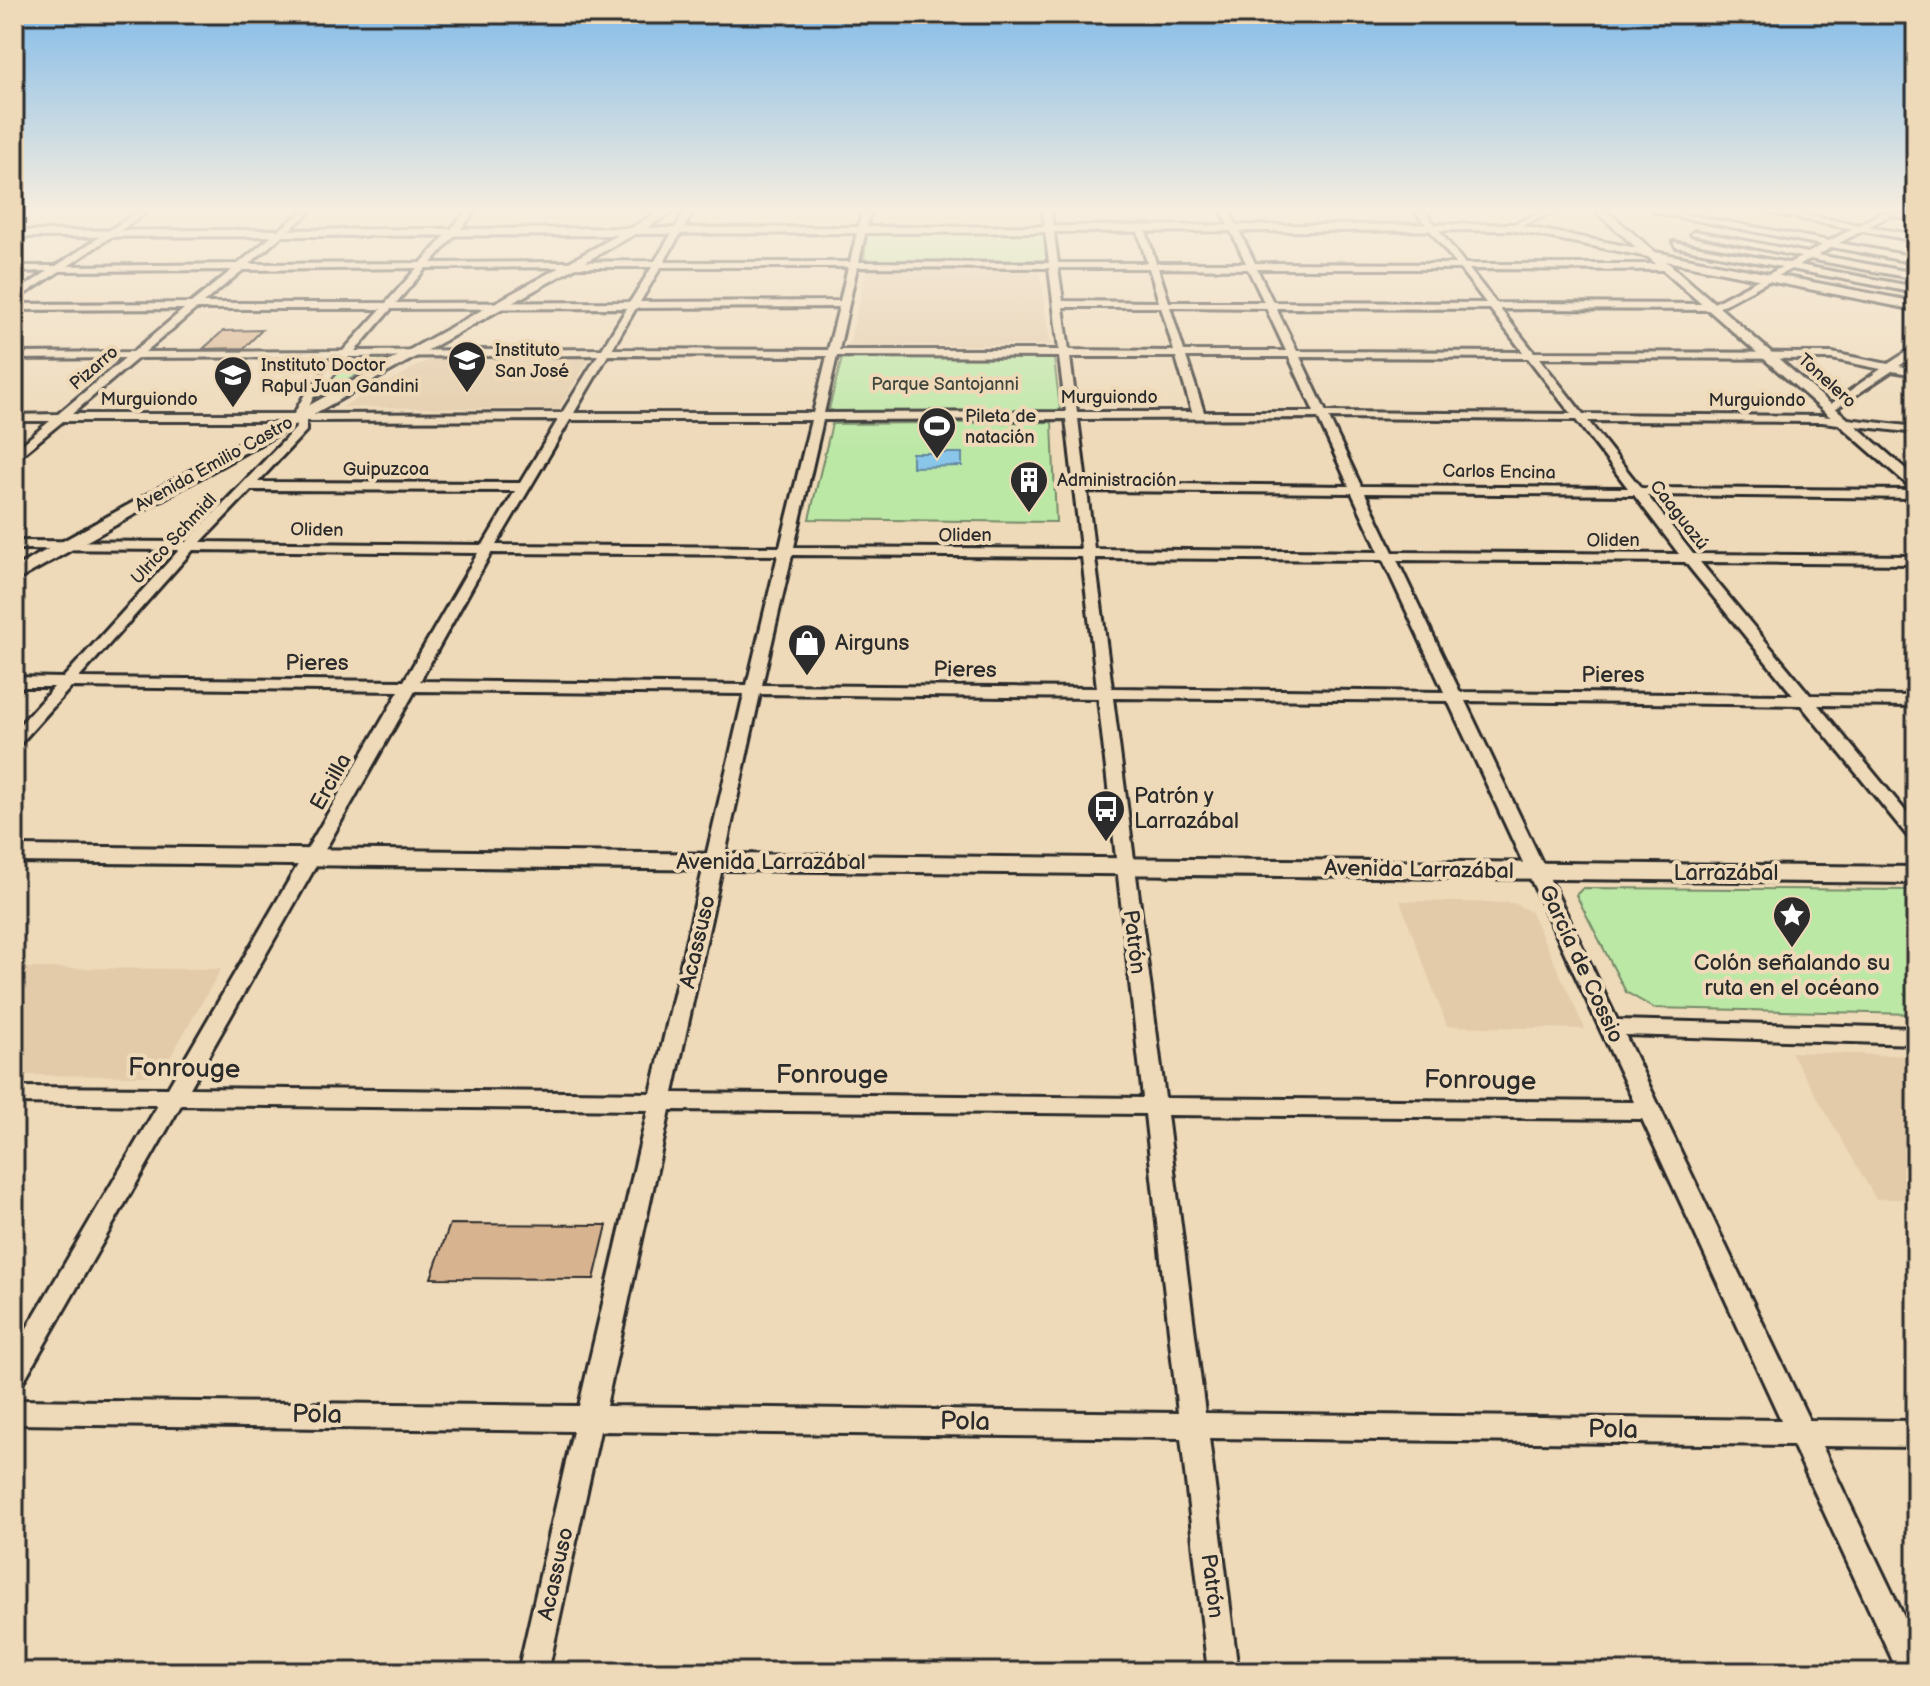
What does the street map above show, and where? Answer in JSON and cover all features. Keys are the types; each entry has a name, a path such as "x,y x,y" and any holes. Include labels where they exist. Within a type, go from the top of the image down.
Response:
{"street":[{"name":"Pizarro","path":"14,457 212,291"},
{"name":"Ulrico Schmidl","path":"14,741 189,547 302,429 298,416 309,396 405,291"},
{"name":"Avenida Emilio Castro","path":"14,576 528,291"},
{"name":"Ercilla","path":"14,1374 309,865 486,550 641,291"},
{"name":"Acassuso","path":"533,1672 785,551 848,291"},
{"name":"Patrón","path":"1056,291 1223,1672"},
{"path":"1161,291 1199,415"},
{"name":"García de Cossio","path":"1263,291 1914,1672"},
{"name":"Caaguazú","path":"1483,291 1689,558 1807,698 1916,835"},
{"name":"Tonelero","path":"1696,291 1916,487"},
{"path":"1057,304 1714,307 1747,291"},
{"path":"1837,291 1916,306"},
{"path":"14,307 844,304"},
{"path":"1834,415 1916,349"},
{"path":"14,356 415,352 1768,355 1845,357 1916,372"},
{"path":"309,396 317,400 333,397"},
{"name":"Murguiondo","path":"14,418 820,415 1581,418 1834,415 1916,430"},
{"name":"Guipuzcoa","path":"248,486 523,487"},
{"name":"Carlos Encina","path":"1082,487 1916,494"},
{"name":"Oliden","path":"14,545 1916,560"},
{"name":"Pieres","path":"14,682 1916,701"},
{"name":"Avenida Larrazábal","path":"14,854 309,865"},
{"name":"Avenida Larrazábal","path":"14,869 309,865 715,869 1126,874 1513,886 1537,872"},
{"name":"Larrazábal","path":"1537,872 1916,875"},
{"path":"1611,1027 1916,1036"},
{"name":"Fonrouge","path":"14,1095 1650,1111"},
{"name":"Pola","path":"14,1412 1916,1434"}],"shaded area":[{"path":"862,291 1042,291 1051,345 849,346"},
{"name":"Instituto San José","path":"432,358 589,359 559,409 342,407"},
{"path":"1400,901 1514,903 1531,912 1585,1029 1447,1026"},
{"path":"14,968 221,969 164,1068 148,1076 14,1075"},
{"path":"1791,1052 1916,1056 1916,1199 1876,1199"}],"green space":[{"name":"Parque Santojanni","path":"1045,356 1054,359 1060,409 1053,412 836,412 829,409 842,358"},
{"path":"353,358 387,358 346,381 333,381 332,377"},
{"path":"1052,422 1056,522 809,519 832,424"},
{"path":"14,861 274,863 272,867 14,864"},
{"path":"344,864 678,867 676,871 342,868"},
{"path":"1163,873 1501,876 1503,880 1163,877"},
{"path":"1583,888 1916,890 1916,1014 1654,1008 1626,992 1576,895"}],"water":[{"name":"Pileta de natación","path":"912,453 962,453 962,466 912,467"}],"building":[{"path":"262,330 244,348 203,349 223,331"},
{"path":"450,1224 607,1225 594,1279 431,1278"}],"place":[{"name":"Instituto San José","path":"467,394"},
{"name":"Instituto Doctor Raþul Juan Gandini","path":"233,409"},
{"name":"Pileta de natación","path":"937,460"},
{"name":"Administración","path":"1029,514"},
{"name":"Airguns","path":"807,677"},
{"name":"Patrón y Larrazábal","path":"1106,843"},
{"name":"Colón señalando su ruta en el océano","path":"1792,949"}]}
